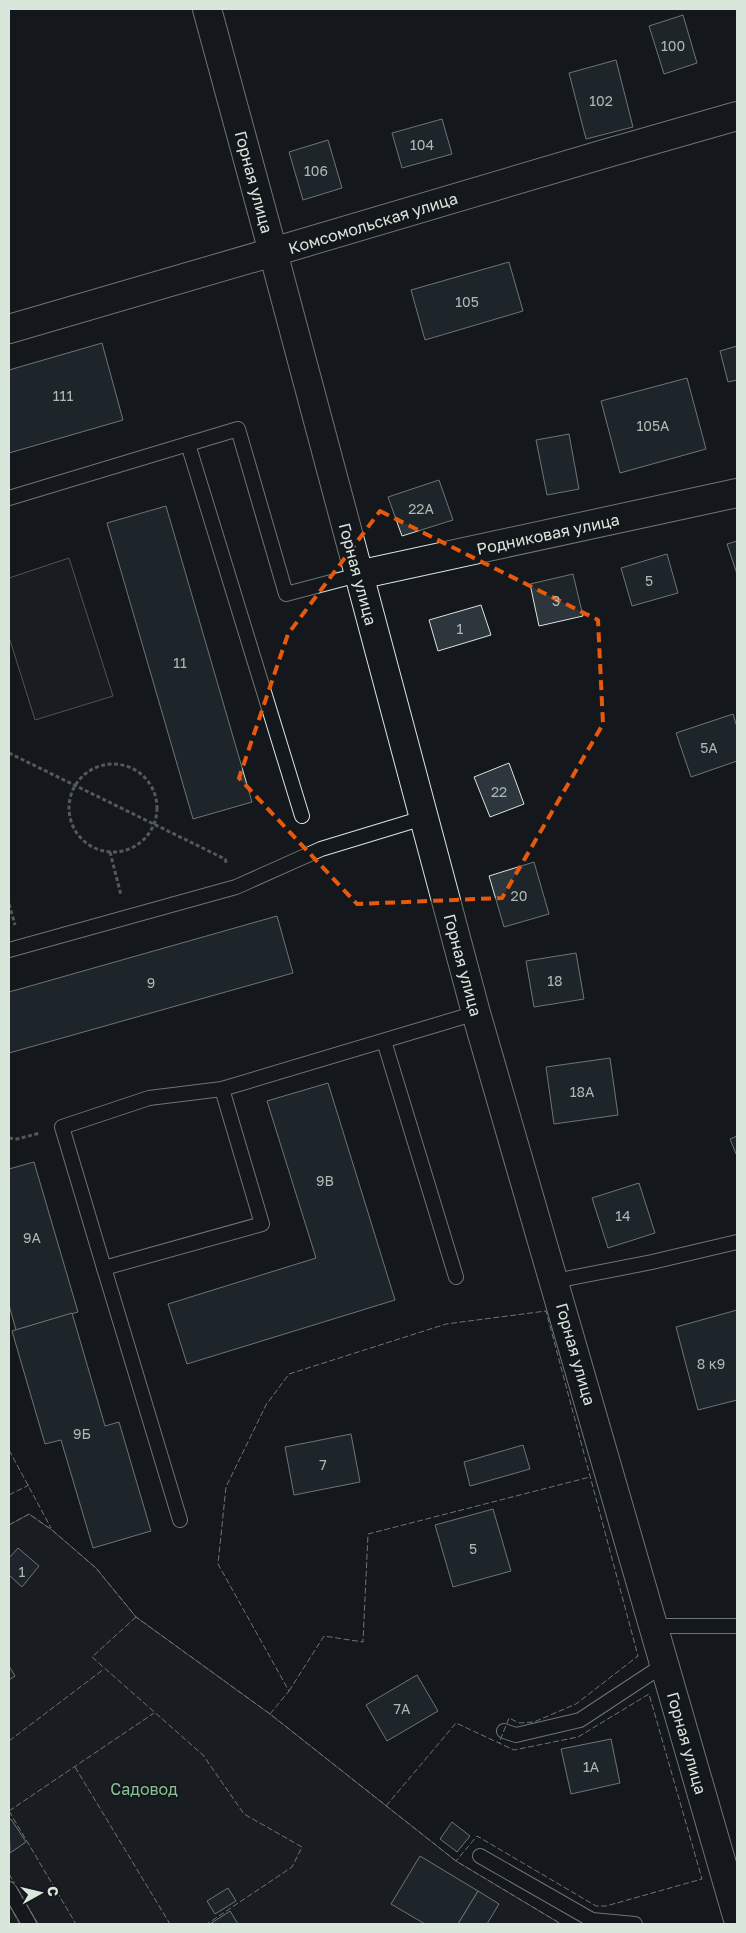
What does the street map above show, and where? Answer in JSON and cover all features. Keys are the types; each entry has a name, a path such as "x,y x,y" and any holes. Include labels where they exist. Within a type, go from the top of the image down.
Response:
{"street":[{"name":"Горная улица","path":"207,9 476,1013 555,1281 664,1664 731,1872 737,1916"},
{"name":"Комсомольская улица","path":"9,329 737,116"},
{"name":"Родниковая улица","path":"358,575 737,493"}],"lane":[{"path":"9,498 238,429 286,594 358,575"},
{"path":"188,444 302,816"},
{"path":"9,950 236,887 321,849 423,818"},
{"path":"180,1520 62,1127 149,1098 222,1088 476,1013"},
{"path":"384,1041 456,1277"},
{"path":"104,1268 262,1224 222,1088"},
{"path":"555,1281 652,1262 737,1242"},
{"path":"654,1626 737,1626"},
{"path":"504,1731 516,1735 580,1720 664,1664"},
{"path":"480,1856 592,1920 635,1924"},
{"path":"9,1889 29,1924"}],"path":[{"path":"9,753 225,859 236,887"},
{"path":"105,764 124,764 141,772 153,787 158,806 155,824 144,840 128,850 110,852 89,845 74,828 68,806 74,785 88,771 105,764"},
{"path":"110,852 127,917"},
{"path":"9,904 17,933"},
{"path":"9,1138 17,1139 62,1127"}],"highlighted area":[{"path":"380,511 598,620 603,724 502,898 357,904 239,778 288,634"}],"green space":[{"path":"69,558 113,696 35,720 9,637 9,578"},
{"name":"Садовод","path":"29,1514 52,1530 96,1568 136,1617 270,1714 456,1861 561,1924 9,1924 9,1525"}],"building":[{"path":"683,15 697,63 664,74 649,26"},
{"path":"616,60 633,127 586,139 569,73"},
{"path":"442,119 452,154 402,168 392,133"},
{"path":"328,140 342,188 303,200 289,152"},
{"path":"509,262 523,311 425,340 411,290"},
{"path":"102,343 123,420 9,453 9,370"},
{"path":"737,346 737,380 728,382 720,351"},
{"path":"687,378 706,449 620,473 601,401"},
{"path":"569,434 579,489 547,495 536,440"},
{"path":"439,480 453,520 402,536 388,497"},
{"path":"166,506 252,802 193,819 107,523"},
{"path":"737,541 737,574 727,544"},
{"path":"667,554 678,593 632,606 621,568"},
{"path":"573,574 583,616 539,626 530,584"},
{"path":"481,605 491,635 438,651 429,620"},
{"path":"733,714 737,727 737,761 691,777 676,733"},
{"path":"509,763 524,804 490,817 474,777"},
{"path":"534,862 549,914 504,927 489,876"},
{"path":"277,916 293,973 9,1053 9,992"},
{"path":"576,953 584,999 534,1007 526,961"},
{"path":"610,1058 618,1115 554,1124 546,1067"},
{"path":"328,1083 395,1300 187,1364 168,1304 316,1258 267,1101"},
{"path":"737,1136 737,1156 730,1139"},
{"path":"34,1162 78,1312 16,1330 9,1305 9,1169"},
{"path":"639,1183 655,1233 608,1248 592,1198"},
{"path":"737,1310 737,1400 698,1410 676,1327"},
{"path":"72,1313 105,1426 119,1422 151,1531 93,1548 61,1440 45,1444 12,1331"},
{"path":"351,1434 360,1482 294,1495 285,1447"},
{"path":"523,1445 530,1469 470,1486 464,1462"},
{"path":"493,1509 511,1571 453,1587 435,1525"},
{"path":"18,1548 39,1566 22,1587 9,1575 9,1558"},
{"path":"9,1666 15,1676 9,1680"},
{"path":"417,1675 438,1711 387,1741 366,1705"},
{"path":"611,1739 620,1783 571,1794 561,1749"},
{"path":"11,1819 26,1842 10,1853 9,1820"},
{"path":"452,1822 470,1836 457,1852 440,1839"},
{"path":"420,1856 478,1891 458,1924 425,1924 391,1904"},
{"path":"228,1888 236,1901 215,1914 207,1901"},
{"path":"478,1891 499,1904 487,1924 458,1924"},
{"path":"230,1911 238,1924 210,1924"}],"fence":[{"path":"270,1714 289,1691 218,1564 226,1487 266,1405 289,1374 446,1324 546,1311 638,1656 576,1704 534,1722 519,1723 509,1718 499,1743"},
{"path":"9,1450 51,1528"},
{"path":"289,1691 324,1636 363,1642 368,1534 590,1477"},
{"path":"9,1495 29,1485"},
{"path":"9,1525 29,1514 52,1530 96,1568 136,1617 270,1714 456,1861 561,1924"},
{"path":"136,1617 92,1657 203,1755 244,1814 302,1847 292,1867 207,1924"},
{"path":"9,1741 104,1669"},
{"path":"386,1806 456,1723 514,1750 578,1737 649,1694 702,1879 606,1906 596,1906 477,1836 456,1861"},
{"path":"9,1811 154,1713"},
{"path":"75,1767 170,1924"},
{"path":"9,1811 76,1924"},
{"path":"9,1874 38,1924"},
{"path":"9,1905 20,1924"}]}
